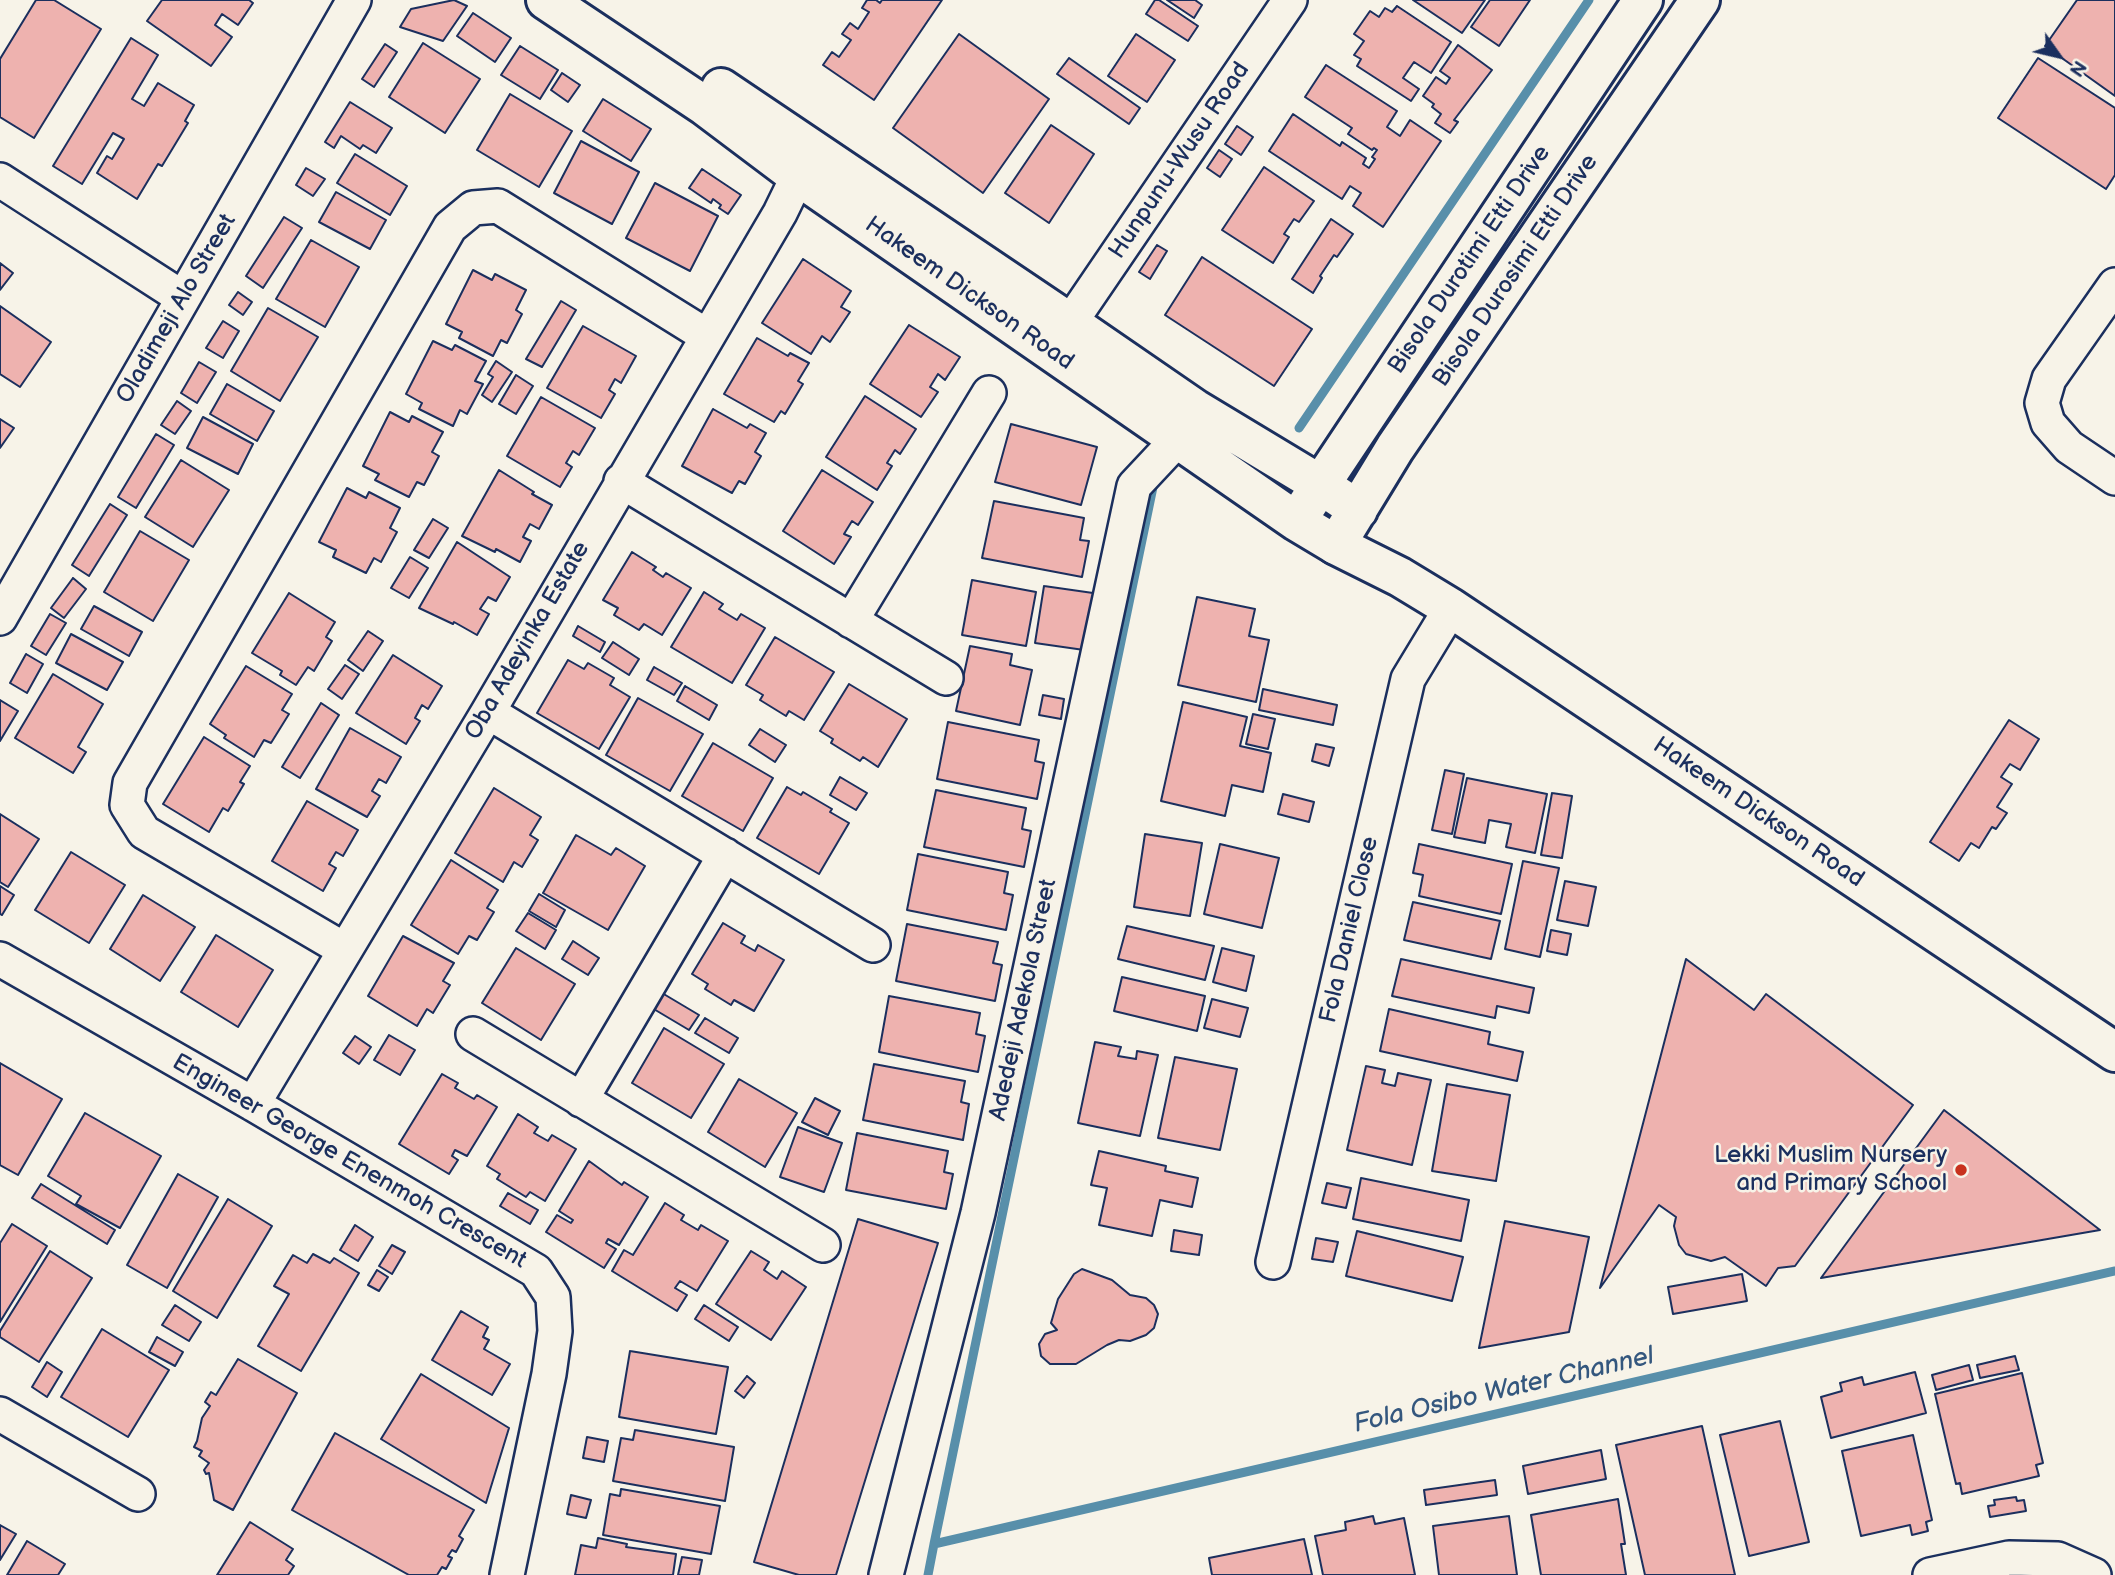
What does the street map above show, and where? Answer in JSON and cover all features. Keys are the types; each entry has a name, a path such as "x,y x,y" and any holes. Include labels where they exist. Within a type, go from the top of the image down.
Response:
{"main road":[{"name":"Hakeem Dickson Road","path":"546,0 705,106 798,176 1296,521 1451,608 2115,1052"},
{"name":"Hakeem Dickson Road","path":"589,0 1195,409 1358,510 1400,577"},
{"name":"Bisola Durotimi Etti Drive","path":"1296,521 1643,0"},
{"name":"Bisola Durosimi Etti Drive","path":"1335,545 1395,448 1700,0"}],"street":[{"name":"Oladimeji Alo Street","path":"0,618 354,0"},
{"name":"Hunpunu-Wusu Road","path":"1070,323 1290,0"},
{"name":"Oba Adeyinka Estate","path":"253,1104 488,712 780,212 798,176"},
{"path":"0,180 183,298"},
{"path":"345,950 144,832 127,805 130,783 450,228 473,208 498,206 707,336"},
{"path":"2115,285 2049,379 2042,403 2048,423 2069,447 2115,478"},
{"path":"851,621 989,393"},
{"name":"Adedeji Adekola Street","path":"886,1575 978,1213 1134,486 1178,439"},
{"path":"621,481 946,678"},
{"name":"Fola Daniel Close","path":"1273,1262 1408,679 1451,608"},
{"path":"488,712 873,945"},
{"path":"581,1100 725,855"},
{"name":"Engineer George Enenmoh Crescent","path":"0,959 536,1271 553,1297 555,1331 549,1374 507,1575"},
{"path":"473,1034 823,1245"},
{"path":"0,1414 138,1494"},
{"path":"1930,1575 2009,1558 2058,1559 2094,1575"}],"building":[{"path":"36,0 54,0 101,29 34,138 0,117 0,59"},
{"path":"162,0 249,0 253,3 238,25 222,14 215,25 232,37 211,66 147,21"},
{"path":"454,0 467,6 443,41 400,27 411,9"},
{"path":"867,0 880,3 882,0 942,0 874,100 823,65 832,52 839,57 851,40 842,34 850,23 858,29 869,12 862,8"},
{"path":"1155,0 1198,26 1188,41 1146,14"},
{"path":"1167,0 1195,0 1202,5 1194,18"},
{"path":"1413,0 1485,0 1462,33"},
{"path":"1490,0 1530,0 1499,46 1471,27"},
{"path":"2077,0 2115,0 2115,96 2045,46"},
{"path":"1397,6 1451,42 1431,73 1414,62 1403,78 1419,89 1411,101 1357,66 1361,59 1354,55 1364,41 1354,34 1370,11 1379,17 1385,8 1392,12"},
{"path":"473,13 511,38 495,62 457,36"},
{"path":"959,34 1049,99 983,193 893,128"},
{"path":"1136,34 1175,60 1147,102 1108,76"},
{"path":"131,38 158,55 132,99 144,106 158,83 194,105 185,121 188,123 162,166 158,164 137,199 97,173 107,156 112,159 124,139 113,133 82,184 53,166"},
{"path":"423,43 480,79 445,133 389,97"},
{"path":"385,44 397,52 374,87 362,79"},
{"path":"1458,45 1492,70 1454,120 1458,122 1450,133 1435,123 1441,114 1432,107 1434,104 1423,96 1436,77 1446,84 1450,78 1440,71"},
{"path":"520,46 558,70 540,99 501,75"},
{"path":"1069,58 1140,108 1129,124 1057,74"},
{"path":"2038,58 2115,108 2115,175 2106,189 1998,118"},
{"path":"1326,65 1397,111 1387,127 1400,136 1410,120 1441,141 1383,227 1353,206 1361,193 1350,186 1342,199 1269,151 1293,114 1340,146 1342,142 1366,158 1363,164 1369,168 1375,159 1372,157 1377,150 1372,150 1348,134 1352,128 1305,97"},
{"path":"562,73 580,85 568,102 551,90"},
{"path":"510,94 572,131 539,187 477,150"},
{"path":"603,99 651,129 631,161 583,131"},
{"path":"350,102 392,128 376,153 363,145 360,149 341,136 334,148 325,142"},
{"path":"1051,125 1094,154 1049,223 1005,193"},
{"path":"1237,126 1253,137 1241,155 1225,144"},
{"path":"581,141 639,172 612,224 554,193"},
{"path":"1219,150 1232,159 1220,177 1207,168"},
{"path":"355,154 407,186 390,215 337,183"},
{"path":"1264,167 1314,201 1299,222 1294,219 1284,234 1289,237 1273,263 1222,230"},
{"path":"306,168 325,179 313,196 296,185"},
{"path":"702,169 741,195 728,214 719,208 721,205 713,199 711,203 689,188"},
{"path":"655,183 718,216 690,271 626,238"},
{"path":"336,192 386,220 370,249 319,222"},
{"path":"284,217 302,228 263,288 246,276"},
{"path":"1331,219 1353,234 1337,257 1334,255 1313,293 1292,279"},
{"path":"311,240 359,267 325,327 276,299"},
{"path":"1157,245 1167,251 1150,279 1139,272"},
{"path":"1202,257 1312,329 1274,386 1165,315"},
{"path":"803,259 851,291 841,307 850,312 830,342 822,336 811,354 762,323"},
{"path":"0,263 13,273 0,290"},
{"path":"473,270 492,280 495,274 526,290 516,310 522,314 507,343 501,340 493,356 459,338 462,332 446,324"},
{"path":"238,292 252,302 243,315 229,305"},
{"path":"561,301 576,310 542,367 526,359"},
{"path":"0,306 51,342 20,387 0,374"},
{"path":"268,308 318,337 280,401 231,371"},
{"path":"223,321 239,331 223,358 206,348"},
{"path":"909,325 960,357 945,380 938,374 930,387 938,392 921,417 870,384"},
{"path":"583,326 636,356 621,383 615,379 609,390 615,394 601,418 547,388"},
{"path":"757,338 788,356 790,353 809,363 798,381 803,384 785,414 781,411 774,422 724,394"},
{"path":"433,341 452,350 455,345 486,361 475,381 483,384 467,414 460,410 453,426 419,409 422,403 406,394"},
{"path":"496,361 512,372 492,402 482,395 493,377 488,374"},
{"path":"199,362 216,372 197,403 181,393"},
{"path":"516,375 533,386 516,414 499,404"},
{"path":"227,384 274,411 257,441 210,414"},
{"path":"865,396 916,429 900,454 895,450 887,463 892,466 877,490 826,457"},
{"path":"541,397 595,428 579,455 573,451 566,463 572,467 560,487 507,456"},
{"path":"177,401 191,411 175,434 161,425"},
{"path":"713,409 747,428 750,424 766,433 755,452 761,456 745,484 739,481 732,493 682,466"},
{"path":"390,412 409,422 412,416 443,432 432,452 439,456 424,485 417,482 409,497 375,480 379,474 363,466"},
{"path":"203,417 253,444 238,474 187,448"},
{"path":"0,419 14,428 0,448"},
{"path":"1011,424 1097,447 1081,505 995,482"},
{"path":"156,434 174,445 136,508 118,497"},
{"path":"181,460 229,490 193,547 145,517"},
{"path":"499,470 552,505 539,529 530,524 523,537 531,541 520,562 462,536"},
{"path":"822,470 873,502 858,525 852,521 844,534 851,537 834,564 783,531"},
{"path":"347,488 366,498 369,492 400,508 390,528 397,532 381,562 374,558 366,573 333,557 336,550 319,542"},
{"path":"994,501 1084,518 1080,540 1089,541 1082,577 982,558"},
{"path":"110,504 127,515 89,576 72,565"},
{"path":"433,519 448,528 429,558 414,550"},
{"path":"140,531 189,560 153,621 104,592"},
{"path":"457,542 510,577 496,601 488,597 480,609 489,614 477,635 419,608"},
{"path":"632,552 656,567 653,570 663,577 666,573 691,588 662,635 644,624 639,630 614,615 618,608 603,600"},
{"path":"410,557 428,568 409,598 391,588"},
{"path":"73,578 86,589 64,618 51,608"},
{"path":"972,580 1036,592 1026,646 962,635"},
{"path":"1044,586 1100,594 1091,651 1035,643"},
{"path":"704,592 723,604 719,609 737,620 741,614 765,628 732,683 671,647"},
{"path":"289,593 335,622 326,637 332,641 314,671 308,667 296,685 280,675 282,671 252,653"},
{"path":"1197,597 1255,609 1249,636 1269,640 1256,702 1178,685"},
{"path":"94,606 142,632 129,656 81,629"},
{"path":"50,614 66,623 46,655 31,646"},
{"path":"578,626 605,642 600,652 573,636"},
{"path":"368,631 383,641 363,671 348,660"},
{"path":"71,634 123,662 107,690 56,663"},
{"path":"775,637 834,672 804,720 789,711 786,716 760,700 763,695 746,685"},
{"path":"613,642 639,659 629,675 602,658"},
{"path":"970,646 1012,654 1010,665 1032,670 1020,725 956,711"},
{"path":"26,654 43,664 27,693 10,683"},
{"path":"393,655 442,686 428,709 422,705 415,718 420,721 406,744 356,713"},
{"path":"568,660 584,669 588,663 614,678 610,685 630,697 599,749 537,713"},
{"path":"345,665 359,674 342,699 328,689"},
{"path":"246,666 292,694 282,710 289,714 271,743 264,740 254,757 224,738 226,735 210,724"},
{"path":"654,667 682,683 674,695 647,680"},
{"path":"53,674 103,704 78,747 86,752 73,773 15,738"},
{"path":"849,684 907,719 878,767 863,757 860,761 831,743 833,739 820,731"},
{"path":"685,686 717,705 709,720 677,701"},
{"path":"1263,689 1337,705 1333,725 1259,710"},
{"path":"1043,695 1064,699 1061,719 1039,715"},
{"path":"638,698 703,734 670,791 606,755"},
{"path":"0,700 18,711 0,741"},
{"path":"1183,702 1247,717 1240,746 1271,753 1263,792 1232,785 1225,816 1161,801"},
{"path":"321,703 339,715 300,778 282,767"},
{"path":"1253,714 1275,719 1268,749 1246,744"},
{"path":"2009,720 2039,739 2020,770 2010,764 2001,777 2012,784 1997,807 2007,813 1996,829 1992,827 1979,848 1971,843 1959,861 1930,842"},
{"path":"948,722 1039,740 1035,761 1044,763 1037,799 937,779"},
{"path":"350,728 401,757 386,783 379,779 372,791 380,796 367,817 316,789"},
{"path":"760,729 786,745 775,762 749,745"},
{"path":"204,737 250,766 240,782 244,784 228,811 223,808 209,832 163,804"},
{"path":"713,743 773,778 743,831 682,796"},
{"path":"1316,744 1334,748 1329,766 1312,761"},
{"path":"1445,770 1464,774 1452,834 1432,830"},
{"path":"840,777 867,793 856,810 830,795"},
{"path":"1467,778 1547,794 1535,853 1506,847 1511,824 1489,820 1485,843 1454,837"},
{"path":"787,787 801,795 803,792 832,809 830,812 849,823 819,874 757,838"},
{"path":"494,788 541,817 530,835 538,840 522,867 514,862 503,882 455,853"},
{"path":"936,790 1026,808 1022,829 1031,831 1024,867 924,847"},
{"path":"1552,793 1572,796 1562,858 1541,855"},
{"path":"1283,794 1314,802 1309,822 1278,814"},
{"path":"307,801 358,830 343,856 336,852 329,864 336,868 323,891 272,861"},
{"path":"0,814 39,839 8,887 0,882"},
{"path":"1145,834 1202,843 1190,916 1134,907"},
{"path":"576,835 611,855 616,848 645,866 608,930 543,893"},
{"path":"1220,844 1279,858 1262,928 1204,914"},
{"path":"1419,844 1512,864 1501,914 1419,896 1423,875 1413,873"},
{"path":"71,852 125,885 89,943 35,910"},
{"path":"918,854 1008,872 1004,893 1013,895 1006,930 907,910"},
{"path":"451,860 498,890 487,908 494,912 477,940 469,936 458,954 411,925"},
{"path":"1523,861 1559,868 1540,957 1505,949"},
{"path":"1565,881 1596,887 1588,926 1557,920"},
{"path":"0,886 14,895 2,915 0,914"},
{"path":"539,894 565,910 556,927 529,911"},
{"path":"143,895 195,927 160,981 110,949"},
{"path":"1413,902 1500,921 1491,959 1404,940"},
{"path":"528,913 556,930 545,949 516,931"},
{"path":"723,923 745,936 741,943 755,951 758,945 784,960 754,1011 734,1000 731,1005 705,989 708,984 692,974"},
{"path":"907,924 998,942 993,963 1002,965 995,1001 896,981"},
{"path":"1127,926 1214,946 1205,980 1118,959"},
{"path":"1551,930 1571,934 1567,955 1547,951"},
{"path":"216,935 273,970 238,1027 181,992"},
{"path":"403,936 454,963 443,981 450,985 433,1013 427,1009 417,1026 368,996"},
{"path":"573,941 599,958 588,975 562,959"},
{"path":"516,948 575,984 541,1040 482,1003"},
{"path":"1222,948 1254,956 1246,991 1213,982"},
{"path":"1401,959 1534,988 1529,1013 1497,1006 1495,1018 1392,996"},
{"path":"1686,959 1754,1010 1766,994 1913,1105 1795,1266 1778,1268 1766,1286 1725,1257 1711,1261 1686,1254 1679,1245 1674,1226 1676,1217 1659,1205 1600,1288"},
{"path":"1122,977 1205,996 1197,1031 1114,1011"},
{"path":"657,990 699,1015 689,1030 647,1005"},
{"path":"889,996 980,1013 976,1034 985,1036 978,1072 879,1052"},
{"path":"1212,999 1248,1008 1240,1037 1204,1028"},
{"path":"1389,1009 1490,1032 1488,1044 1523,1052 1517,1081 1380,1051"},
{"path":"705,1018 738,1038 729,1053 695,1033"},
{"path":"664,1028 724,1064 691,1118 632,1083"},
{"path":"389,1035 415,1050 400,1075 374,1060"},
{"path":"355,1036 371,1047 359,1064 343,1053"},
{"path":"1095,1042 1121,1047 1118,1056 1136,1059 1137,1051 1158,1055 1140,1136 1078,1123"},
{"path":"1175,1057 1237,1069 1220,1150 1158,1138"},
{"path":"0,1063 62,1099 18,1175 0,1165"},
{"path":"874,1064 965,1081 961,1102 969,1104 963,1140 863,1120"},
{"path":"1366,1066 1385,1070 1382,1083 1395,1086 1398,1073 1431,1080 1412,1165 1347,1150"},
{"path":"442,1074 458,1083 455,1088 474,1099 477,1095 497,1107 467,1156 455,1150 452,1156 458,1160 449,1174 399,1144"},
{"path":"739,1079 797,1113 765,1167 708,1132"},
{"path":"1447,1084 1510,1095 1496,1181 1432,1171"},
{"path":"815,1098 840,1111 828,1135 802,1122"},
{"name":"Lekki Muslim Nursery and Primary School","path":"1944,1110 2100,1230 1821,1278"},
{"path":"85,1113 161,1156 120,1228 76,1204 81,1196 48,1176"},
{"path":"518,1114 538,1127 534,1133 548,1141 552,1135 576,1149 545,1201 530,1192 526,1197 497,1179 500,1174 487,1166"},
{"path":"798,1127 842,1143 824,1192 780,1177"},
{"path":"857,1133 948,1151 944,1172 953,1174 946,1209 846,1190"},
{"path":"1099,1151 1166,1166 1165,1171 1198,1178 1192,1207 1160,1200 1152,1236 1099,1225 1107,1188 1091,1185"},
{"path":"589,1161 622,1185 624,1182 648,1197 619,1245 608,1239 606,1243 616,1249 604,1268 546,1232 557,1215 571,1223 573,1220 559,1211"},
{"path":"178,1174 218,1197 167,1288 127,1265"},
{"path":"1361,1178 1469,1200 1461,1241 1353,1219"},
{"path":"1327,1183 1351,1188 1346,1208 1322,1203"},
{"path":"41,1184 115,1230 107,1244 32,1198"},
{"path":"508,1193 538,1210 530,1224 500,1206"},
{"path":"228,1199 272,1226 217,1318 173,1291"},
{"path":"665,1203 684,1215 681,1220 698,1230 701,1225 728,1241 697,1291 680,1281 675,1288 687,1295 677,1311 612,1271 624,1250 633,1255"},
{"path":"858,1219 938,1243 836,1575 799,1575 754,1562"},
{"path":"1505,1221 1589,1237 1569,1332 1479,1348"},
{"path":"12,1224 47,1246 0,1322 0,1243"},
{"path":"355,1225 373,1237 358,1261 340,1250"},
{"path":"1174,1230 1202,1235 1199,1255 1171,1251"},
{"path":"1357,1231 1463,1257 1452,1301 1346,1276"},
{"path":"1316,1238 1338,1242 1333,1262 1312,1259"},
{"path":"392,1245 405,1252 392,1274 379,1266"},
{"path":"50,1251 92,1278 39,1362 0,1337 0,1331"},
{"path":"751,1251 769,1262 764,1270 777,1279 782,1271 806,1287 771,1340 716,1304"},
{"path":"313,1254 330,1263 334,1258 359,1273 301,1371 258,1346 289,1294 274,1286 293,1255 307,1263"},
{"path":"1082,1269 1112,1280 1130,1295 1146,1298 1154,1305 1158,1314 1154,1328 1146,1335 1130,1341 1119,1340 1107,1345 1076,1364 1050,1364 1041,1356 1039,1344 1045,1334 1057,1330 1051,1323 1058,1299 1074,1274"},
{"path":"377,1270 388,1277 379,1291 368,1285"},
{"path":"1742,1274 1747,1301 1673,1314 1668,1287"},
{"path":"175,1305 201,1322 189,1341 162,1325"},
{"path":"704,1305 738,1327 729,1341 695,1319"},
{"path":"461,1311 488,1327 483,1337 489,1340 484,1349 510,1364 492,1395 432,1360"},
{"path":"102,1329 169,1370 128,1437 61,1397"},
{"path":"157,1337 183,1352 175,1366 149,1352"},
{"path":"630,1351 728,1367 716,1434 619,1417"},
{"path":"2015,1356 2019,1370 1980,1378 1977,1365"},
{"path":"238,1359 297,1393 233,1510 214,1500 209,1473 206,1474 204,1470 209,1463 199,1456 202,1451 194,1447 202,1418 210,1406 205,1402 211,1392 216,1395"},
{"path":"47,1362 62,1372 47,1397 32,1387"},
{"path":"1969,1365 1973,1380 1936,1390 1932,1375"},
{"path":"1915,1372 1926,1413 1831,1438 1821,1397 1842,1391 1840,1383 1862,1377 1864,1385"},
{"path":"2022,1373 2043,1463 2036,1465 2039,1476 1962,1494 1960,1483 1956,1484 1935,1394"},
{"path":"421,1374 509,1428 486,1503 381,1439"},
{"path":"747,1376 755,1383 744,1398 735,1391"},
{"path":"1780,1421 1809,1542 1749,1556 1720,1435"},
{"path":"1702,1426 1735,1575 1645,1575 1616,1445"},
{"path":"635,1430 734,1447 725,1501 613,1481 621,1438 633,1440"},
{"path":"335,1433 474,1510 459,1536 463,1539 456,1552 452,1550 448,1556 452,1558 446,1569 442,1567 437,1575 409,1575 292,1510"},
{"path":"1913,1435 1932,1520 1926,1522 1928,1531 1912,1535 1910,1525 1861,1536 1842,1451"},
{"path":"587,1437 608,1441 604,1462 583,1458"},
{"path":"1601,1450 1606,1479 1528,1494 1523,1466"},
{"path":"1495,1480 1497,1495 1426,1505 1424,1490"},
{"path":"621,1489 720,1506 711,1554 603,1535 610,1494 620,1496"},
{"path":"571,1495 591,1500 586,1518 567,1514"},
{"path":"2016,1497 2017,1501 2024,1500 2026,1511 1990,1517 1988,1506 1995,1505 1994,1500"},
{"path":"1618,1499 1625,1544 1621,1544 1626,1575 1541,1575 1531,1515"},
{"path":"1373,1516 1375,1524 1404,1518 1415,1575 1323,1575 1315,1536 1346,1530 1345,1522"},
{"path":"1509,1516 1517,1575 1439,1575 1433,1526"},
{"path":"250,1522 293,1549 286,1560 294,1566 288,1575 217,1575"},
{"path":"0,1525 16,1534 0,1560"},
{"path":"598,1538 627,1544 626,1547 676,1554 673,1575 575,1575 581,1545 596,1548"},
{"path":"1304,1539 1312,1575 1212,1575 1209,1558"},
{"path":"27,1541 65,1564 58,1575 7,1575"},
{"path":"682,1557 702,1560 699,1575 678,1575"}],"waterway":[{"path":"1299,428 1589,0"},
{"path":"934,1544 1153,487"},
{"name":"Fola Osibo Water Channel","path":"928,1575 934,1544 2115,1271"}],"place":[{"name":"Lekki Muslim Nursery and Primary School","path":"1961,1170"}]}
